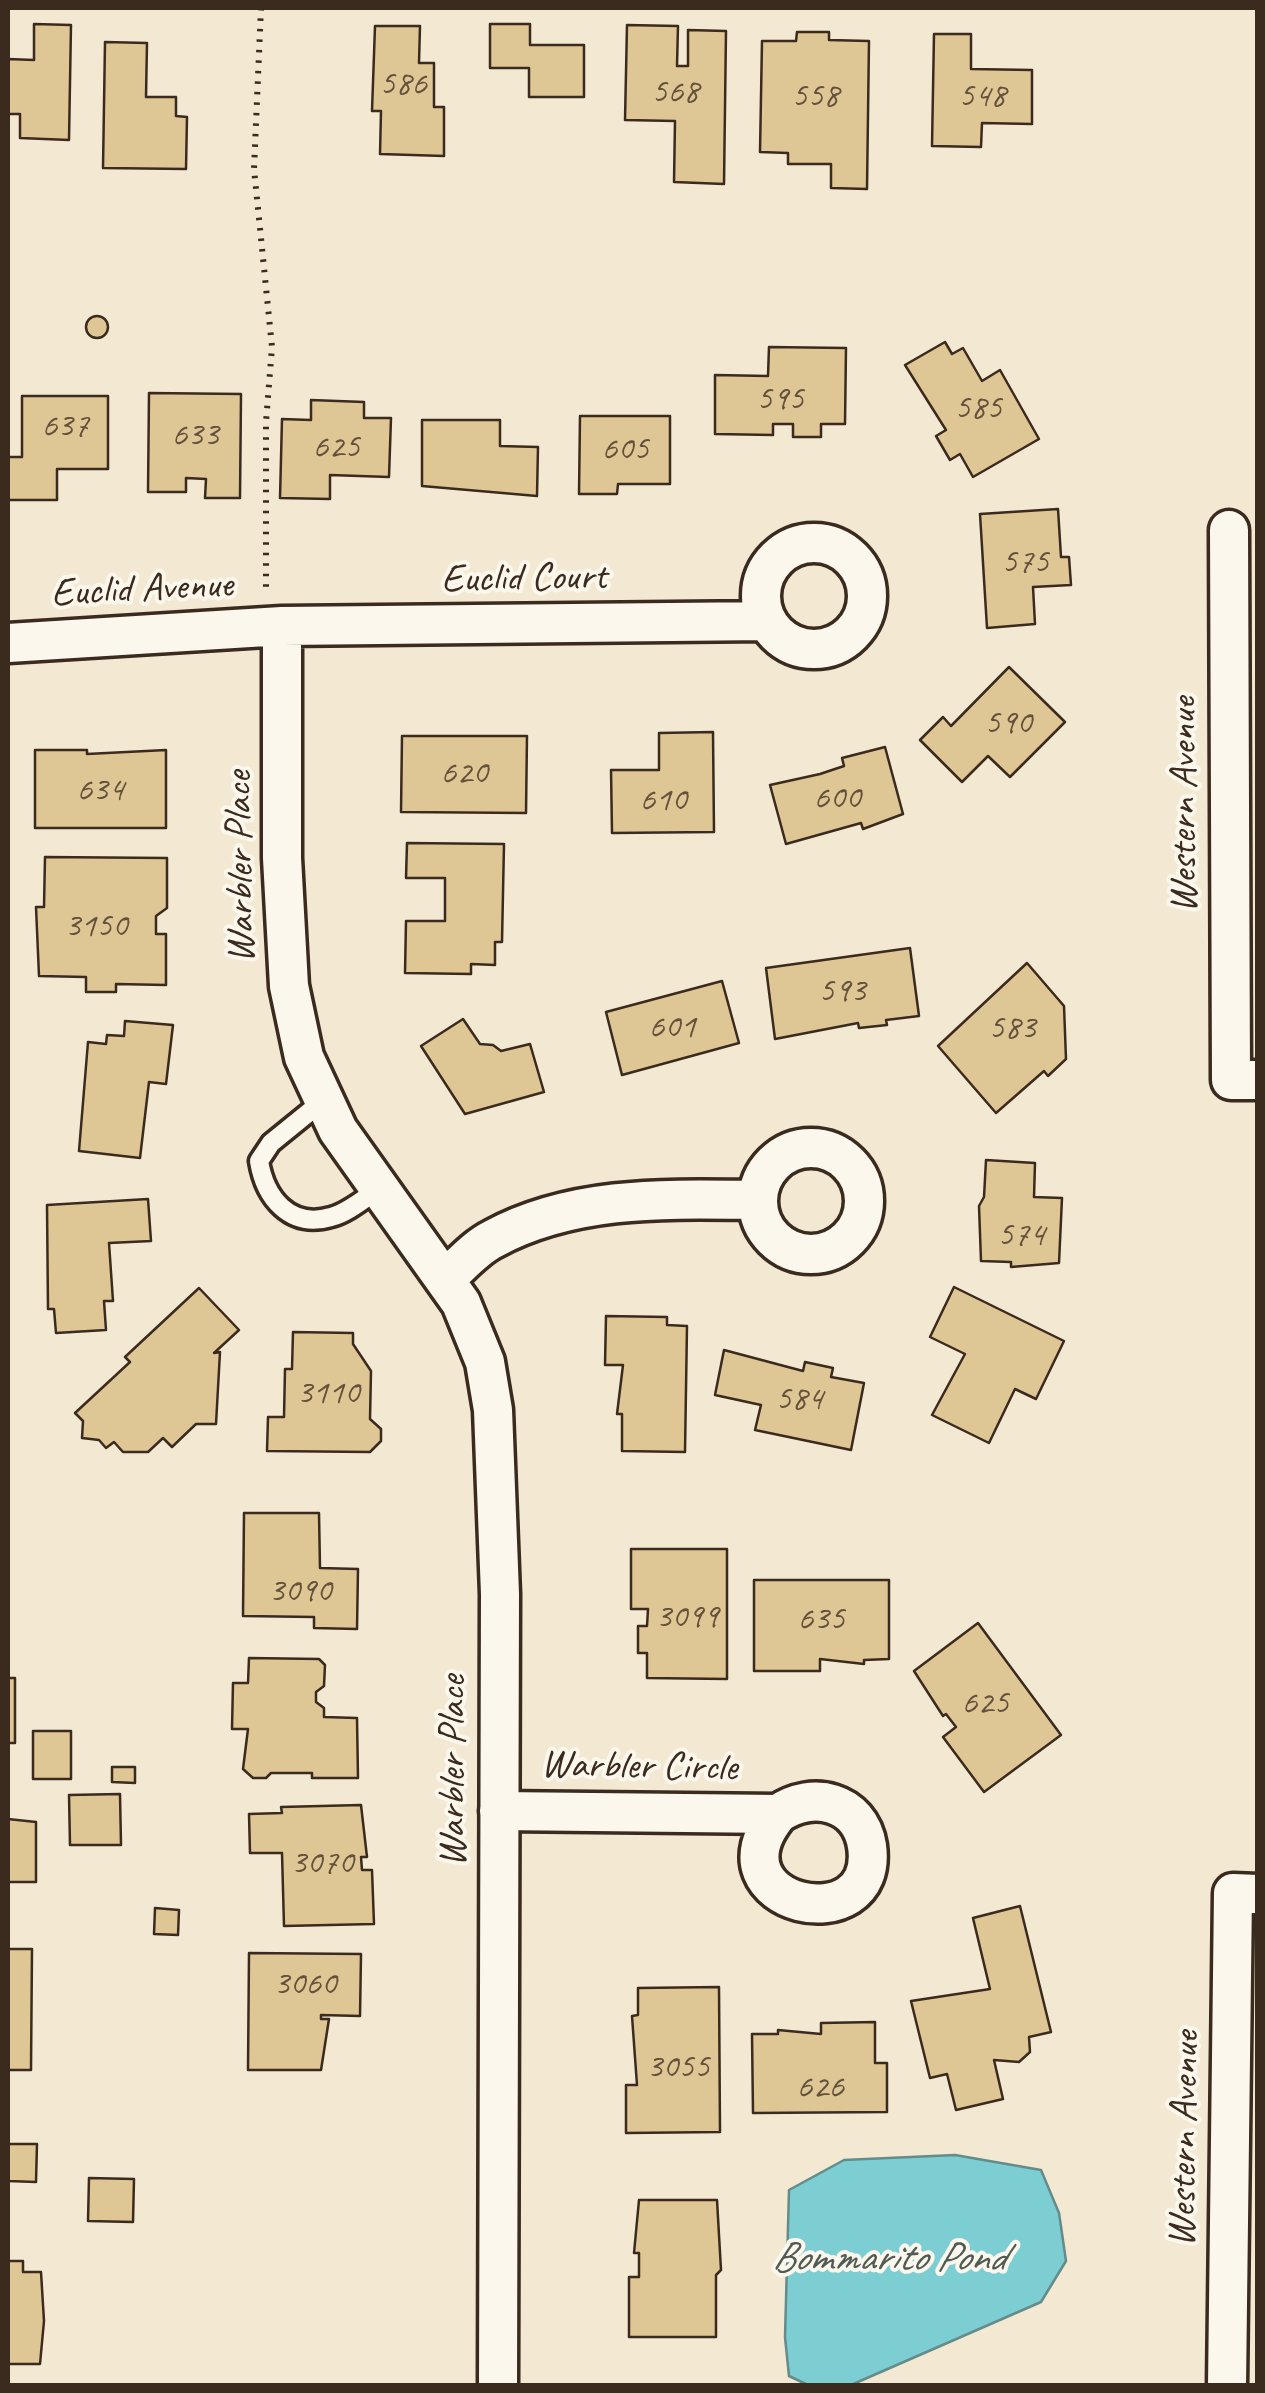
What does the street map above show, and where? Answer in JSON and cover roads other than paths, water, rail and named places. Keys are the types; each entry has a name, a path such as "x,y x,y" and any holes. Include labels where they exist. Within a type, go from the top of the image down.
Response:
{"street":[{"name":"Western Avenue","path":"1229,530 1244,1080"},
{"name":"Euclid Court","path":"274,627 767,621"},
{"name":"Euclid Avenue","path":"8,643 274,627"},
{"name":"Warbler Place","path":"274,627 289,986 304,1057 338,1130 445,1279 484,1362 493,1410 500,1594 498,2386"},
{"path":"445,1279 490,1240 560,1210 665,1199 758,1200"},
{"name":"Warbler Circle","path":"499,1811 778,1814"},
{"name":"Western Avenue","path":"1227,2386 1245,1894"}],"lane":[{"path":"324,1100 271,1143 259,1161 263,1186 293,1216 312,1220 334,1217 380,1188"}],"water":[{"name":"Bommarito Pond","path":"955,2155 1041,2170 1059,2213 1066,2261 1041,2302 851,2385 808,2385 789,2376 785,2337 789,2190 844,2160"}]}
